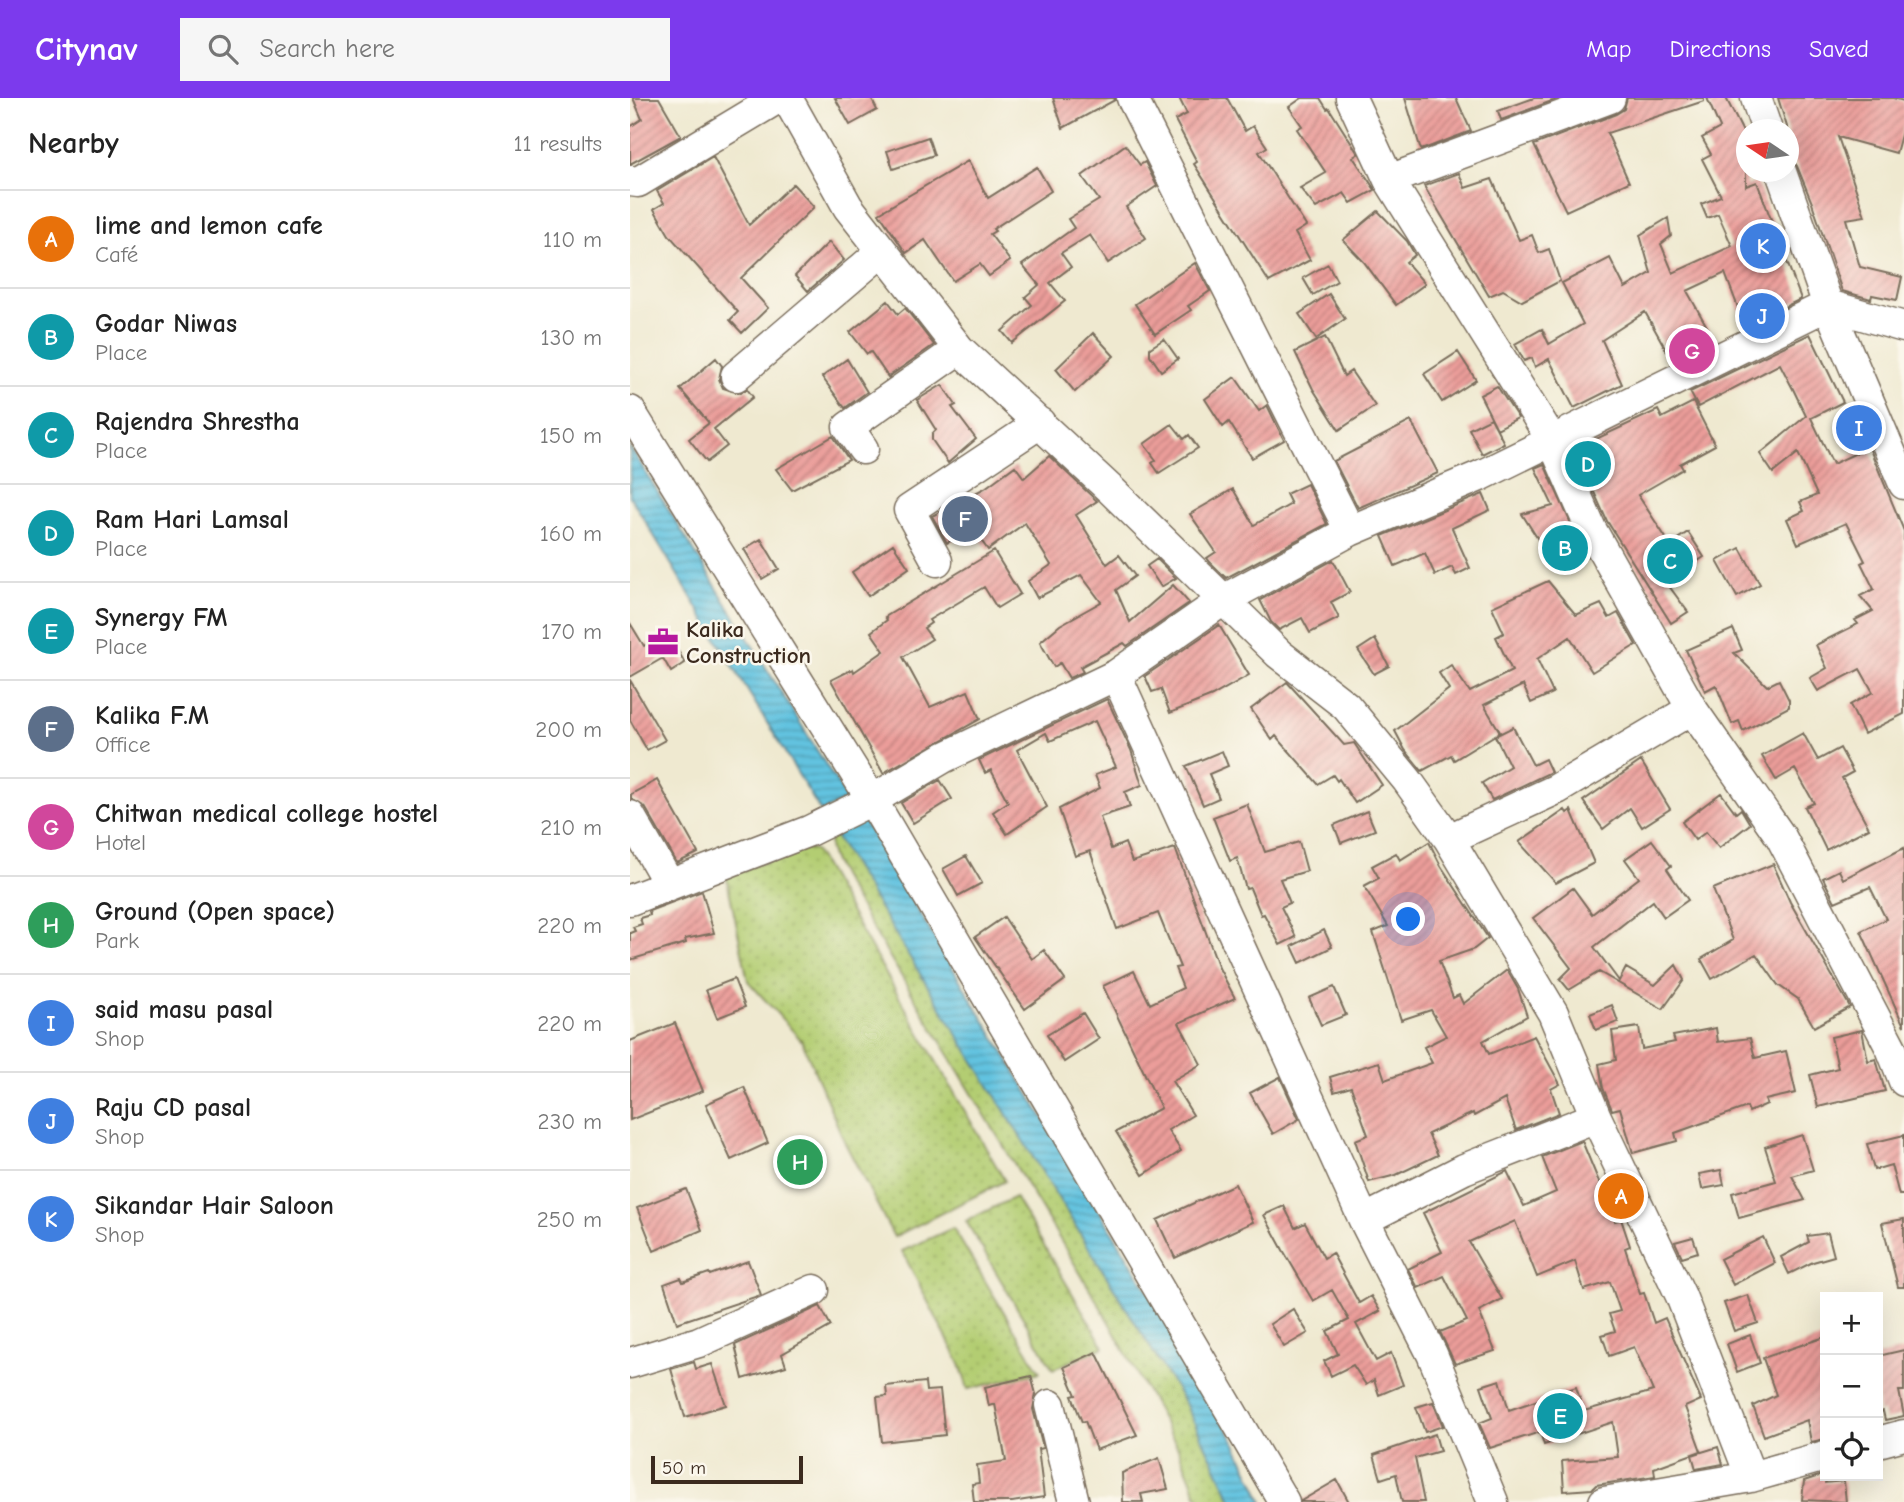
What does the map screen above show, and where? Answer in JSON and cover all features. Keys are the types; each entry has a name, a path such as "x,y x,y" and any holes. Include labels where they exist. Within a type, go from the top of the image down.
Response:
{"street":[{"path":"630,181 638,182 778,98"},
{"path":"787,98 848,207 959,349 1279,654 1346,706 1407,780 1449,839 1553,1013 1596,1117 1682,1296 1751,1478"},
{"path":"1132,98 1350,531"},
{"path":"1351,98 1389,180 1552,440 1591,529 1692,709 1781,837 1891,1048 1904,1081"},
{"path":"1389,180 1610,98"},
{"path":"1756,98 1763,119"},
{"path":"1785,182 1828,305 1904,484"},
{"path":"737,376 881,252"},
{"path":"630,900 809,831 868,802 943,758 1116,674 1224,599 1350,531 1482,475 1828,305 1904,327"},
{"path":"863,449 848,426 959,349"},
{"path":"630,411 868,802 1284,1502"},
{"path":"937,561 909,510 1040,424"},
{"path":"1116,674 1364,1220 1432,1354 1493,1502"},
{"path":"1449,839 1557,789 1692,709"},
{"path":"630,816 669,884"},
{"path":"1364,1220 1464,1169 1596,1117"},
{"path":"630,1363 699,1342 814,1290"},
{"path":"1050,1405 1074,1502"},
{"path":"1883,1441 1904,1435"},
{"path":"1604,1502 1751,1478 1820,1457"}],"green space":[{"path":"833,832 1186,1405 1233,1502 1200,1502 1178,1448 1100,1306 841,876 830,849"},
{"path":"807,848 815,851 821,861 1005,1181 894,1237 845,1143 802,1041 748,981 726,875"},
{"path":"1015,1197 1104,1347 1053,1369 966,1221"},
{"path":"953,1228 1040,1372 968,1389 960,1364 902,1251"}],"water":[{"path":"630,447 847,799 821,812 630,496"},
{"path":"863,820 1182,1347 1235,1442 1263,1502 1233,1502 1186,1405 835,836"}],"building":[{"path":"633,98 659,98 681,136 630,164 630,127 642,119"},
{"path":"835,98 871,98 877,110 850,125"},
{"path":"1053,98 1115,98 1115,100 1063,128"},
{"path":"1179,98 1227,98 1245,131 1253,126 1267,147 1259,152 1306,226 1295,233 1310,260 1269,282 1194,164 1197,162 1175,120 1187,114"},
{"path":"1302,98 1320,98 1327,109 1329,108 1358,154 1353,157 1375,190 1351,203 1344,193 1316,208 1300,188 1326,173 1297,129 1302,126 1289,107"},
{"path":"1405,98 1456,98 1471,131 1421,150"},
{"path":"1534,98 1560,98 1501,120 1498,111"},
{"path":"1627,98 1704,98 1704,101 1607,133 1629,182 1566,211 1534,145 1616,114 1624,109"},
{"path":"1707,98 1726,98 1736,119 1736,182 1746,182 1746,186 1757,182 1801,299 1745,326 1725,273 1687,291 1715,341 1673,362 1645,312 1602,340 1622,384 1574,408 1549,359 1535,367 1532,358 1524,361 1515,344 1542,329 1549,344 1583,324 1562,283 1610,258 1625,288 1651,273 1640,235 1668,218 1671,236 1661,244 1673,273 1732,246 1718,214 1707,218 1701,204 1721,196 1702,159 1711,154 1702,138 1720,128"},
{"path":"1778,98 1893,98 1904,101 1904,124 1896,153 1838,137 1865,216 1846,219 1860,267 1902,277 1897,300 1872,295 1871,299 1842,291 1799,171 1799,119 1785,119"},
{"path":"928,137 934,155 893,169 887,151"},
{"path":"1125,145 1140,165 1145,162 1157,186 1126,207 1146,238 1108,263 1090,235 1061,253 1071,267 1050,283 1065,301 1012,343 1002,331 1032,305 1025,297 1039,285 1022,265 1074,228 1068,219 1099,200 1082,176"},
{"path":"713,157 749,225 793,184 814,207 741,278 768,308 742,333 730,320 738,312 669,235 654,209 664,203 657,191"},
{"path":"968,161 988,198 1037,167 1051,191 993,229 995,231 990,234 1010,261 989,276 980,264 953,281 925,240 906,253 879,213"},
{"path":"1459,173 1465,188 1492,179 1519,240 1532,235 1539,253 1549,249 1560,281 1522,301 1503,290 1489,296 1424,186"},
{"path":"1378,211 1407,241 1415,255 1406,262 1425,284 1396,305 1364,262 1343,240"},
{"path":"829,242 844,260 808,291 795,276"},
{"path":"1195,263 1210,291 1188,306 1191,310 1155,334 1135,304"},
{"path":"1328,264 1337,281 1313,295 1303,278"},
{"path":"1329,294 1345,319 1316,339 1299,314"},
{"path":"888,301 898,314 905,308 934,345 888,377 871,352 867,354 850,332"},
{"path":"1093,333 1114,356 1075,392 1056,369"},
{"path":"1810,334 1843,402 1811,418 1833,464 1869,447 1904,531 1904,714 1864,734 1850,705 1873,692 1860,669 1818,691 1810,678 1827,668 1816,645 1858,624 1855,620 1873,611 1860,596 1874,589 1861,563 1865,561 1846,523 1798,544 1787,519 1804,511 1800,502 1817,495 1798,453 1773,473 1760,454 1806,416 1793,389 1780,364 1698,407 1690,392"},
{"path":"1325,337 1344,376 1351,371 1375,406 1339,430 1313,389 1295,352"},
{"path":"1164,339 1178,359 1161,371 1150,355 1150,348"},
{"path":"1458,352 1476,380 1442,402 1424,374"},
{"path":"716,358 722,366 719,379 723,388 739,393 747,389 753,397 714,429 727,446 707,462 689,439 709,423 680,389"},
{"path":"847,359 867,392 845,408 822,377"},
{"path":"1235,377 1259,411 1267,405 1284,440 1252,458 1229,422 1223,427 1205,399"},
{"path":"942,385 956,405 952,407 976,439 948,463 932,440 932,434 936,430 917,400"},
{"path":"1497,386 1518,418 1497,429 1480,395"},
{"path":"1693,402 1715,445 1680,464 1683,469 1638,495 1670,544 1688,532 1704,557 1666,582 1688,612 1671,623 1607,521 1576,452 1597,442 1596,439 1658,410 1662,418"},
{"path":"1491,418 1504,443 1482,454 1469,429"},
{"path":"1411,421 1438,473 1358,508 1334,461"},
{"path":"1172,424 1184,439 1189,435 1198,448 1159,473 1152,463 1156,460 1144,444"},
{"path":"833,436 849,460 792,490 776,469"},
{"path":"1049,456 1097,501 1076,515 1107,564 1119,555 1135,576 1116,590 1130,622 1173,585 1189,603 1127,646 1124,643 1080,667 1083,672 1069,678 1060,663 1054,667 1040,642 1060,625 1101,602 1081,575 1037,598 1028,581 1051,565 1025,523 988,550 973,529 947,543 932,516 985,488 1015,466 1024,478"},
{"path":"1544,464 1583,550 1555,566 1522,514 1553,506 1535,468"},
{"path":"1307,484 1327,524 1226,578 1210,562 1207,558 1216,552 1190,514 1233,489 1254,525 1291,504 1286,494"},
{"path":"1483,494 1490,510 1452,528 1470,568 1456,575 1452,567 1435,575 1425,553 1395,566 1382,536"},
{"path":"761,539 779,569 762,579 744,549"},
{"path":"893,544 909,568 868,596 852,572"},
{"path":"1740,548 1760,584 1737,597 1717,561"},
{"path":"994,551 1020,594 997,608 984,587 929,620 931,623 924,628 932,639 903,657 930,707 968,691 980,719 883,773 831,680 853,669 854,672 884,651 871,632 887,620 885,617"},
{"path":"1157,559 1176,578 1161,587 1147,566"},
{"path":"1333,560 1350,592 1331,602 1339,618 1310,633 1302,618 1279,630 1271,622 1260,600"},
{"path":"1548,581 1576,615 1601,604 1609,618 1618,613 1636,645 1592,672 1570,637 1537,659 1553,693 1531,703 1523,685 1484,705 1500,732 1454,760 1451,755 1422,771 1405,750 1395,731 1449,689 1439,673 1451,665 1470,692 1512,671 1496,637 1504,633 1492,607"},
{"path":"630,623 644,646 667,632 685,663 671,672 663,658 630,677"},
{"path":"1219,625 1249,675 1212,696 1170,713 1161,689 1152,692 1145,676"},
{"path":"1733,629 1742,650 1734,653 1767,686 1779,680 1789,700 1789,707 1743,731 1739,721 1732,724 1716,685 1705,691 1686,650"},
{"path":"1375,639 1389,666 1374,674 1358,650"},
{"path":"630,680 665,740 647,750 630,720"},
{"path":"1287,682 1344,745 1354,743 1382,785 1355,803 1339,779 1337,781 1333,775 1318,784 1276,736 1272,740 1251,709"},
{"path":"1107,699 1131,750 1142,785 1125,792 1130,807 1100,817 1111,849 1125,843 1132,862 1175,848 1219,968 1235,998 1179,1023 1201,1064 1172,1081 1193,1115 1168,1130 1181,1151 1143,1175 1116,1132 1161,1108 1103,986 1134,971 1150,1004 1183,988 1175,968 1180,967 1158,913 1117,929 1090,851 1075,856 1059,809 1100,788 1095,775 1116,767 1095,721 1050,741 1046,733 1017,750 1047,807 1007,834 993,812 1008,802 991,770 985,773 979,760"},
{"path":"1513,727 1533,765 1545,759 1551,772 1492,800 1482,783 1510,766 1495,736"},
{"path":"1803,733 1818,760 1840,748 1853,772 1842,778 1869,828 1826,850 1805,807 1814,803 1795,769 1776,780 1762,756"},
{"path":"1222,751 1228,766 1209,774 1219,798 1203,805 1186,766"},
{"path":"1641,761 1670,809 1642,827 1630,808 1603,829 1583,801"},
{"path":"657,780 698,853 677,863 645,807 631,799 631,794"},
{"path":"940,780 952,799 913,823 901,803"},
{"path":"1721,793 1736,813 1741,809 1750,824 1719,848 1706,832 1695,840 1682,822"},
{"path":"1247,804 1265,852 1299,842 1307,871 1280,879 1290,903 1281,907 1296,937 1280,945 1264,914 1261,915 1250,888 1246,889 1237,858 1230,861 1213,817"},
{"path":"1565,810 1567,813 1571,810 1594,863 1556,883 1519,842"},
{"path":"1367,811 1375,830 1341,843 1334,825"},
{"path":"1652,840 1671,866 1667,869 1688,900 1664,917 1653,901 1594,947 1619,981 1626,968 1655,985 1676,965 1684,980 1663,1009 1599,972 1569,990 1560,979 1571,968 1533,918 1573,888 1592,914 1639,878 1625,859"},
{"path":"1429,842 1441,866 1488,938 1474,949 1439,961 1453,998 1459,995 1463,1004 1507,970 1518,989 1527,1016 1483,1041 1489,1054 1534,1036 1560,1084 1551,1089 1559,1113 1516,1130 1505,1099 1474,1116 1473,1113 1428,1134 1438,1155 1396,1175 1369,1182 1355,1140 1368,1135 1351,1087 1334,1092 1330,1077 1379,1062 1385,1080 1432,1063 1424,1047 1446,1036 1431,1010 1401,1020 1373,932 1388,926 1364,886 1379,878 1372,866 1396,853 1400,860"},
{"path":"1904,848 1904,1026 1861,931 1886,919 1870,887 1835,902 1823,878 1839,870 1843,879"},
{"path":"966,856 982,883 958,896 943,869"},
{"path":"1773,864 1790,902 1850,1007 1814,1027 1798,999 1778,985 1756,954 1712,979 1701,959 1733,940 1713,889"},
{"path":"702,891 714,933 685,939 686,943 630,960 630,933 635,931 633,927 642,924 640,918 650,915 649,911"},
{"path":"1004,917 1032,959 1044,950 1065,980 1025,1009 975,937"},
{"path":"1324,930 1332,947 1300,963 1292,946"},
{"path":"734,979 745,1007 717,1018 706,990"},
{"path":"1334,987 1346,1015 1321,1025 1309,998"},
{"path":"1612,1005 1618,1022 1596,1030 1590,1014"},
{"path":"1083,1013 1099,1039 1064,1062 1047,1035"},
{"path":"675,1023 703,1091 630,1120 630,1041"},
{"path":"1639,1027 1642,1049 1675,1042 1673,1036 1716,1028 1718,1042 1750,1038 1755,1058 1786,1051 1796,1093 1765,1100 1767,1104 1749,1112 1747,1107 1675,1133 1677,1141 1633,1153 1620,1108 1612,1110 1603,1088 1599,1064 1616,1060 1612,1031"},
{"path":"1862,1030 1868,1061 1876,1059 1885,1091 1818,1107 1810,1075 1838,1068 1831,1037"},
{"path":"1280,1077 1299,1119 1273,1134 1250,1093"},
{"path":"744,1087 768,1143 731,1160 706,1104"},
{"path":"1802,1135 1813,1170 1792,1176 1805,1200 1739,1218 1732,1193 1776,1181 1765,1147"},
{"path":"1904,1135 1904,1195 1899,1195 1891,1165 1874,1170 1867,1144"},
{"path":"1582,1141 1615,1221 1621,1219 1630,1246 1625,1248 1640,1294 1644,1293 1654,1323 1665,1318 1701,1400 1685,1407 1701,1451 1654,1468 1655,1476 1596,1485 1592,1489 1564,1491 1562,1461 1618,1457 1613,1422 1544,1445 1540,1432 1490,1448 1479,1423 1492,1418 1481,1386 1500,1380 1509,1410 1576,1387 1584,1411 1653,1391 1634,1347 1609,1356 1602,1335 1615,1331 1609,1314 1620,1311 1610,1282 1584,1290 1575,1261 1537,1277 1515,1221 1469,1242 1502,1299 1479,1311 1495,1351 1455,1364 1440,1332 1467,1321 1444,1276 1418,1288 1408,1269 1442,1252 1423,1213 1507,1171 1524,1206 1556,1192 1542,1157"},
{"path":"1721,1170 1724,1185 1702,1189 1699,1174"},
{"path":"1235,1184 1253,1222 1175,1258 1157,1220"},
{"path":"686,1189 702,1230 654,1251 637,1208"},
{"path":"1284,1206 1295,1228 1305,1223 1324,1258 1332,1253 1359,1303 1371,1296 1380,1311 1356,1324 1376,1361 1391,1353 1403,1385 1379,1395 1374,1380 1366,1385 1353,1365 1331,1376 1324,1361 1338,1354 1327,1331 1349,1320 1332,1290 1313,1301 1283,1250 1264,1215"},
{"path":"1904,1219 1904,1287 1898,1287 1882,1223"},
{"path":"1828,1233 1834,1256 1813,1262 1789,1274 1781,1257 1809,1242 1807,1236"},
{"path":"1693,1237 1698,1252 1682,1257 1675,1242"},
{"path":"1763,1237 1775,1263 1733,1285 1720,1259"},
{"path":"748,1261 761,1295 677,1323 664,1284 681,1278 683,1282 709,1273 710,1275"},
{"path":"1748,1295 1758,1323 1734,1331 1724,1303"},
{"path":"820,1306 831,1326 782,1354 786,1366 743,1379 735,1345"},
{"path":"1293,1309 1308,1333 1284,1347 1270,1324"},
{"path":"1750,1335 1760,1363 1737,1372 1727,1344"},
{"path":"1820,1339 1820,1440 1811,1442 1807,1420 1764,1436 1753,1406 1776,1395 1763,1358"},
{"path":"1904,1350 1904,1391 1899,1391 1904,1416 1885,1420 1883,1411 1883,1355"},
{"path":"1096,1352 1137,1435 1096,1450 1085,1421 1082,1422 1072,1396 1076,1395 1064,1367"},
{"path":"694,1362 696,1369 712,1364 726,1405 685,1417 671,1369"},
{"path":"1031,1376 1036,1394 1033,1409 1043,1448 1038,1449 1044,1497 1012,1502 974,1502 972,1484 979,1483 977,1465 1006,1461 995,1404 989,1406 985,1387"},
{"path":"925,1382 926,1391 940,1390 945,1435 882,1442 877,1397 887,1396 886,1386"},
{"path":"1433,1402 1443,1426 1425,1432 1416,1407"},
{"path":"1435,1434 1440,1451 1415,1458 1424,1502 1402,1502 1396,1474 1381,1479 1374,1455"},
{"path":"1718,1447 1723,1464 1696,1469 1692,1455"},
{"path":"1159,1458 1168,1489 1141,1494 1143,1502 1123,1502 1122,1473"},
{"path":"1820,1476 1820,1481 1825,1483 1844,1481 1846,1502 1802,1500 1804,1481"},
{"path":"1337,1480 1349,1502 1301,1502 1301,1501"}],"place":[{"name":"Sikandar Hair Saloon","path":"1763,246"},
{"name":"Raju CD pasal","path":"1762,316"},
{"name":"Chitwan medical college hostel","path":"1692,351"},
{"name":"said masu pasal","path":"1859,428"},
{"name":"Ram Hari Lamsal","path":"1588,464"},
{"name":"Kalika F.M","path":"965,519"},
{"name":"Godar Niwas","path":"1565,548"},
{"name":"Rajendra Shrestha","path":"1670,561"},
{"name":"Kalika Construction","path":"663,642"},
{"name":"Ground (Open space)","path":"800,1162"},
{"name":"lime and lemon cafe","path":"1621,1196"},
{"name":"Synergy FM","path":"1560,1416"}]}
